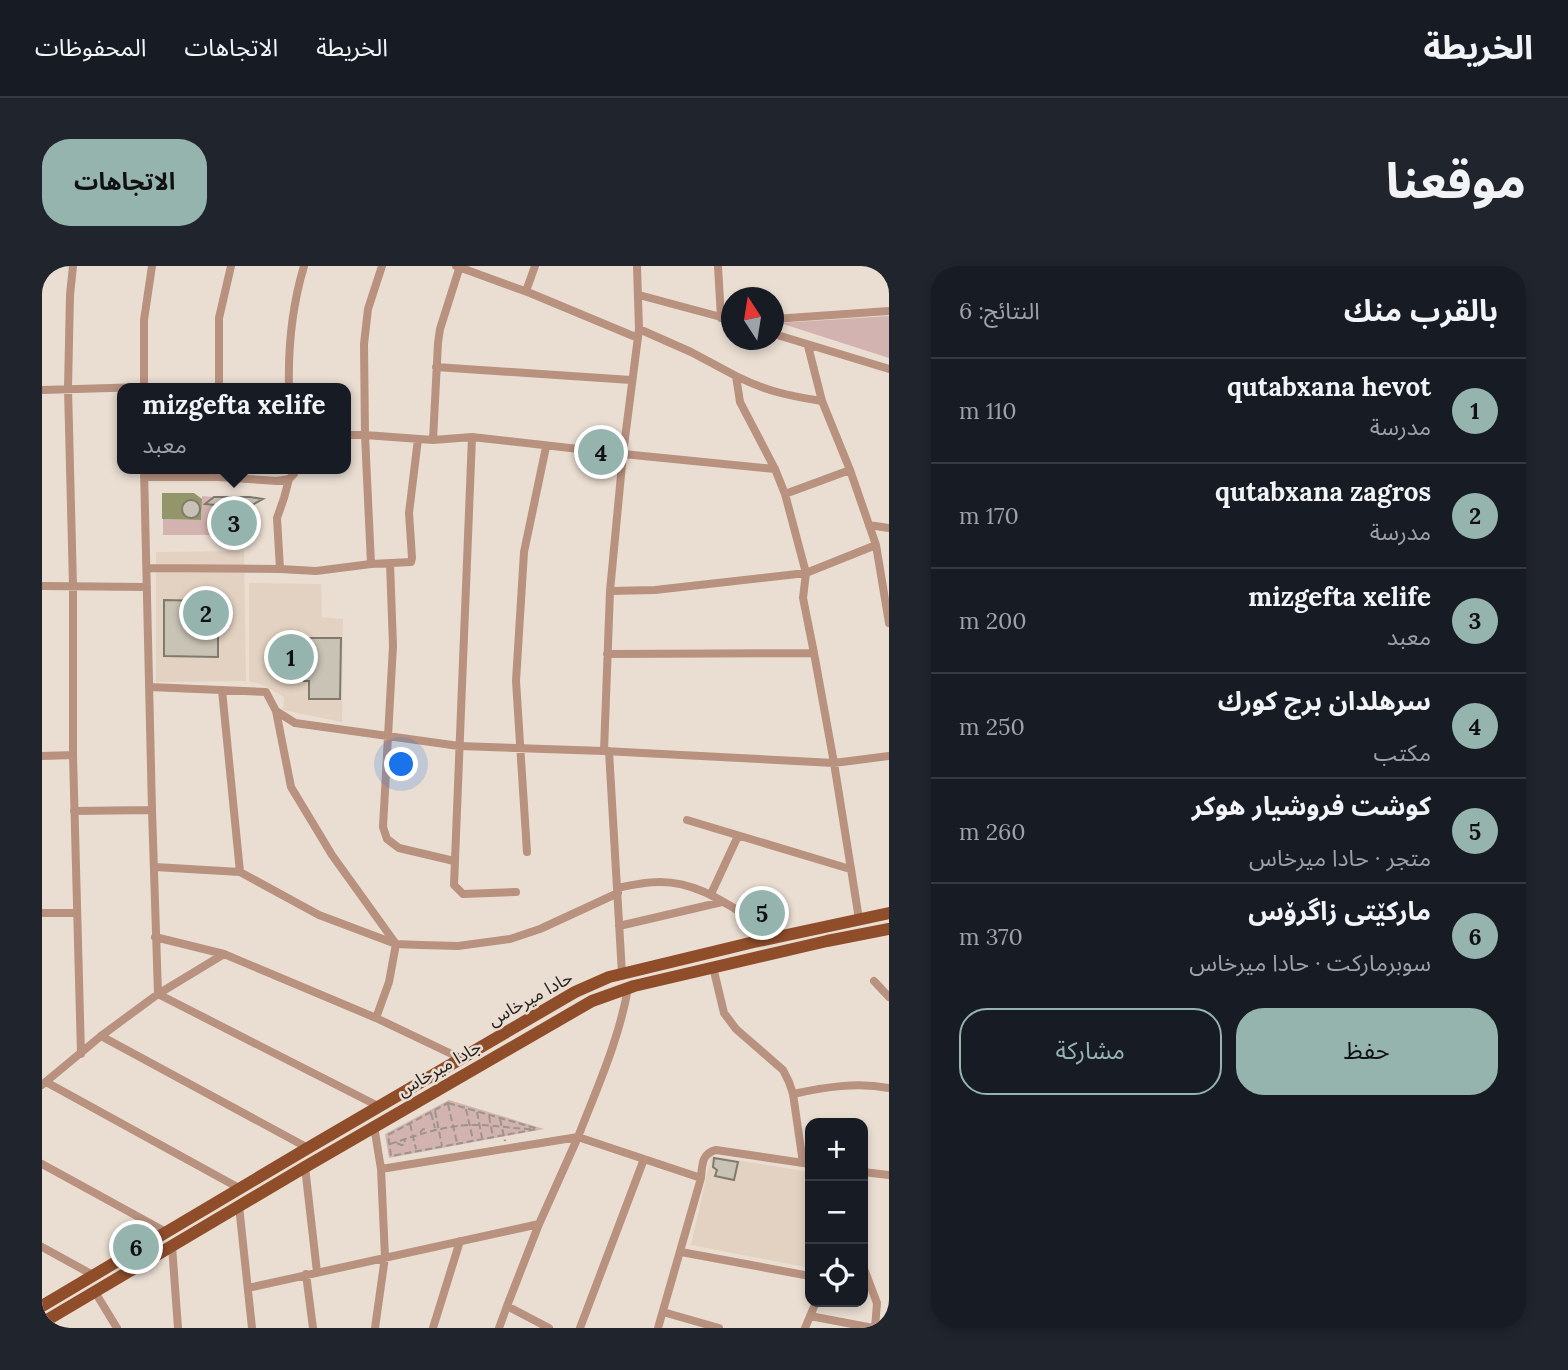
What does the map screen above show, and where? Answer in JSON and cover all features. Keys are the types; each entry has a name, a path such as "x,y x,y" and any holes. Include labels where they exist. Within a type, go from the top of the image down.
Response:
{"main road":[{"name":"حادا ميرخاس","path":"42,1306 575,992 609,977 889,913"},
{"name":"جادا ميرخاس","path":"42,1323 374,1126 606,995 713,967 889,929"}],"street":[{"path":"73,266 68,388 73,586 74,811 81,1054"},
{"path":"144,383 144,320 152,266"},
{"path":"219,383 219,318 230,266"},
{"path":"289,383 288,354 293,313 304,266"},
{"path":"372,564 365,435 364,344 368,309 382,266"},
{"path":"433,440 440,329 459,266 691,352 750,383 786,396 822,401"},
{"path":"526,292 536,266"},
{"path":"622,974 607,751 607,654 623,454 638,333 637,266"},
{"path":"639,295 721,318 718,266"},
{"path":"784,318 889,311"},
{"path":"784,338 889,369"},
{"path":"808,346 822,401 876,545 889,623"},
{"path":"436,367 631,380"},
{"path":"736,376 740,402 785,494 806,573 803,598 859,919"},
{"path":"42,390 117,387"},
{"path":"351,435 433,440 472,437 546,447 775,469"},
{"path":"472,437 454,885 463,894 516,892"},
{"path":"147,568 316,571 411,562 409,513 418,439"},
{"path":"527,852 516,681 524,552 546,447"},
{"path":"785,494 850,470"},
{"path":"144,474 158,994"},
{"path":"225,474 277,481 289,479"},
{"path":"280,569 277,518 293,474"},
{"path":"869,524 889,528"},
{"path":"610,591 655,590 806,573 876,545"},
{"path":"390,563 393,646 383,827 387,839 399,848 454,861"},
{"path":"42,586 147,587"},
{"path":"607,654 814,653"},
{"path":"149,687 266,692 276,711 291,787 332,855 396,943 389,982 376,1018"},
{"path":"222,690 240,872"},
{"path":"276,711 295,723 459,746 607,751 834,764 889,756"},
{"path":"42,756 73,755"},
{"path":"74,811 152,810"},
{"path":"687,820 850,869"},
{"path":"711,894 738,836"},
{"path":"155,867 240,872 319,915 396,943 458,946 510,939 540,929 617,891 659,881 694,887 711,894 755,921"},
{"path":"619,926 722,901"},
{"path":"42,913 77,913"},
{"path":"155,937 224,954 376,1018 460,1058"},
{"path":"224,954 158,994 44,1083 239,1188"},
{"path":"713,967 724,1013 736,1029 783,1070 793,1094 805,1158"},
{"path":"874,981 889,997"},
{"path":"499,1328 539,1224 578,1137 613,1048 623,1017 628,988"},
{"path":"158,994 378,1106"},
{"path":"101,1036 308,1148"},
{"path":"793,1094 822,1087 857,1085 889,1088"},
{"path":"374,1126 381,1169 385,1257 375,1328"},
{"path":"381,1169 578,1137 701,1178"},
{"path":"658,1328 705,1157 716,1150 805,1163"},
{"path":"580,1328 644,1159"},
{"path":"42,1164 166,1232"},
{"path":"305,1167 317,1272"},
{"path":"868,1173 889,1175"},
{"path":"239,1206 252,1328"},
{"path":"248,1288 539,1224"},
{"path":"433,1328 460,1241"},
{"path":"172,1246 177,1328"},
{"path":"42,1247 93,1275"},
{"path":"681,1252 805,1275"},
{"path":"306,1274 313,1328"},
{"path":"810,1316 874,1328 877,1303 868,1279"},
{"path":"95,1292 117,1328"},
{"path":"507,1307 549,1328"},
{"path":"805,1328 814,1307"},
{"path":"663,1312 719,1328"}],"path":[{"path":"448,1103 457,1143"},
{"path":"389,1144 437,1129 470,1125 537,1129 448,1103 388,1135 389,1144 391,1156 523,1130"},
{"path":"466,1108 473,1140"},
{"path":"435,1110 437,1129"},
{"path":"477,1111 482,1139"},
{"path":"431,1112 442,1146"},
{"path":"489,1115 493,1137"},
{"path":"500,1118 506,1149"},
{"path":"410,1123 416,1151"},
{"path":"522,1124 523,1130"}],"shaded area":[{"path":"889,316 889,358 784,324"},
{"path":"162,493 194,493 202,499 201,520 162,519"},
{"path":"202,496 214,497 214,535 163,535 163,519 201,520"},
{"path":"244,551 246,681 156,682 156,552"},
{"path":"249,583 321,584 322,617 343,619 342,722 283,710 284,697 265,686 249,681"},
{"path":"449,1100 544,1129 389,1158 385,1134"},
{"path":"711,1156 805,1171 805,1267 691,1245"}],"building":[{"path":"214,497 263,499 252,505 254,536 215,535 215,505 205,504"},
{"path":"191,500 197,503 200,509 197,515 191,518 185,515 182,509 185,503"},
{"path":"164,600 204,601 204,613 218,613 218,657 164,656"},
{"path":"304,638 341,638 340,699 309,699 309,681 304,681"},
{"path":"714,1158 738,1162 734,1180 715,1176 717,1170 713,1167"}],"place":[{"name":"سرهلدان برج كورك","path":"601,452"},
{"name":"mizgefta xelife","path":"234,523"},
{"name":"qutabxana zagros","path":"206,613"},
{"name":"qutabxana hevot","path":"291,657"},
{"name":"كوشت فروشيار هوكر","path":"762,913"},
{"name":"مارکێتی زاگرۆس","path":"136,1247"}]}
